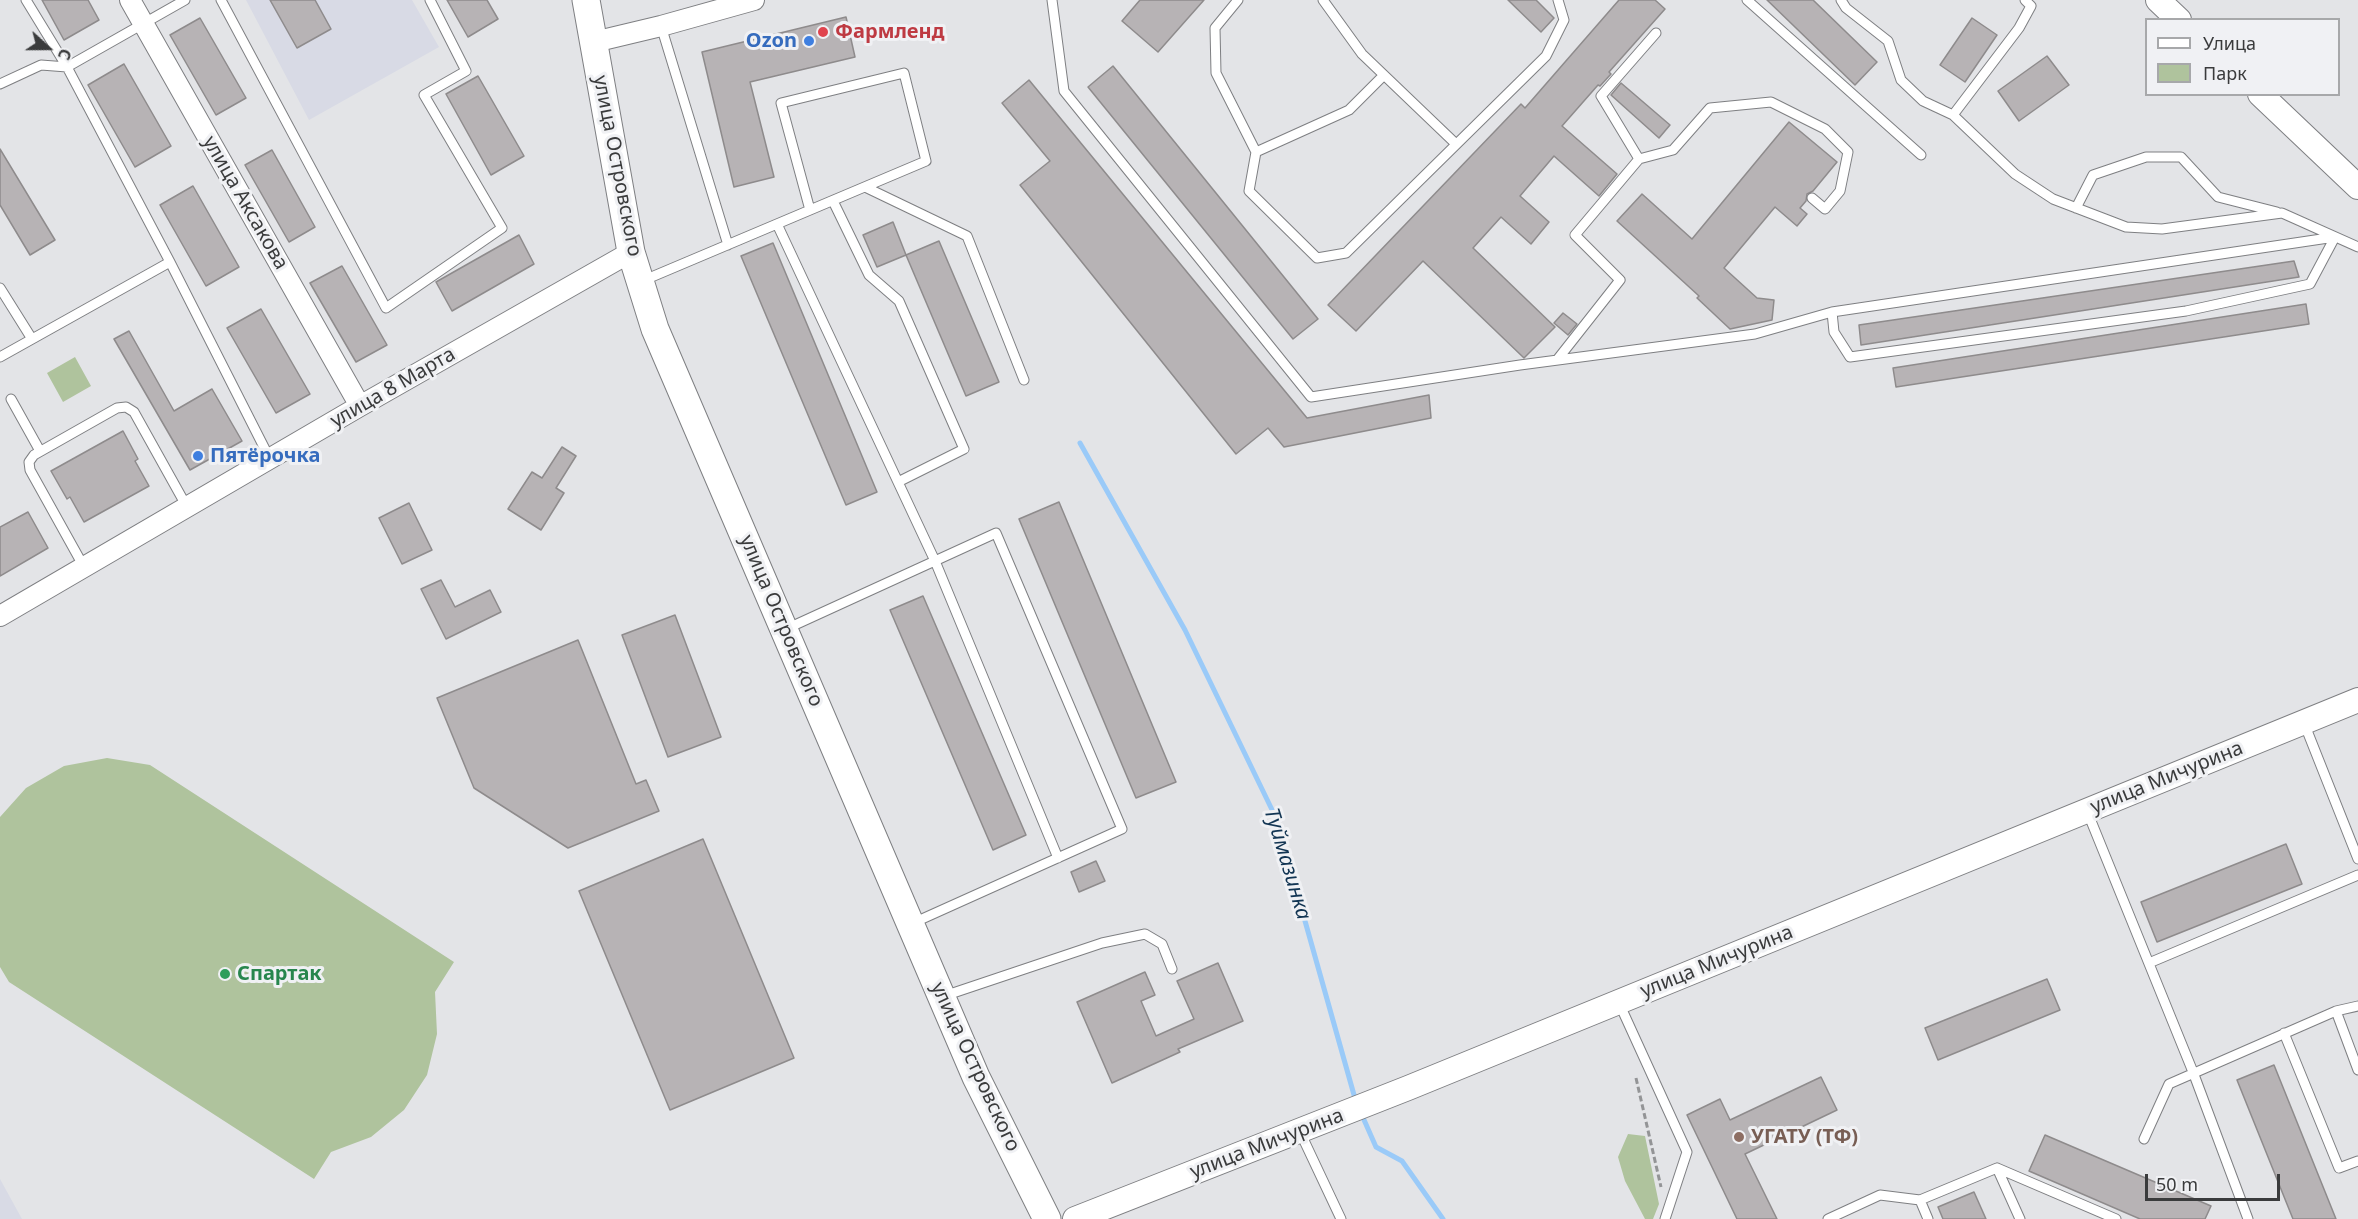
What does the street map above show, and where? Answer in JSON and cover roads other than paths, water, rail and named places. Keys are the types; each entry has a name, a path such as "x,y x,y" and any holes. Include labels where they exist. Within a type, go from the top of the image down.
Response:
{"main road":[{"name":"улица Островского","path":"586,0 631,252 656,329 976,1077 1047,1219"}],"street":[{"name":"улица Аксакова","path":"130,0 360,406"},
{"path":"2158,0 2177,18"},
{"path":"594,42 661,26 742,1"},
{"path":"2262,96 2358,187"},
{"name":"улица 8 Марта","path":"0,616 360,406 631,252"},
{"name":"улица Мичурина","path":"1075,1219 1619,1002 2358,700"}],"lane":[{"path":"26,0 66,67 170,262 270,459"},
{"path":"0,84 41,65 66,67 142,22 185,0"},
{"path":"221,0 386,308 502,228 424,94 466,70 429,0"},
{"path":"1052,0 1064,91 1311,397 1557,360 1755,334 1832,312 2335,237"},
{"path":"1238,0 1215,28 1216,73 1256,152 1250,191 1317,258 1346,253 1546,56 1564,20 1558,0"},
{"path":"1323,0 1362,54 1456,144"},
{"path":"1747,0 1921,155"},
{"path":"1841,0 1846,8 1888,41 1901,80 1923,102 1953,115 2015,174 2053,199 2126,227 2162,229 2282,213"},
{"path":"1953,115 2019,28 2031,6 2025,0"},
{"path":"661,26 728,245"},
{"path":"1639,159 1601,96 1656,33"},
{"path":"640,282 926,161 904,72 782,103 810,210"},
{"path":"1256,152 1349,110 1384,75"},
{"path":"1557,360 1620,280 1575,235 1639,159 1673,150 1710,108 1771,102 1825,129 1848,152 1840,191 1826,209 1812,198"},
{"path":"2076,207 2093,175 2146,157 2181,158 2218,197 2282,213 2358,247"},
{"path":"865,187 968,236 1024,380"},
{"path":"832,201 869,275 899,301 964,449 898,482"},
{"path":"777,224 935,561 1058,858"},
{"path":"1832,312 1834,332 1850,357 2186,311 2310,284 2335,237"},
{"path":"0,357 170,262"},
{"path":"0,288 32,339"},
{"path":"11,399 40,451"},
{"path":"84,567 30,470 31,458 40,451 117,408 126,407 134,412 187,507"},
{"path":"785,630 996,533 1122,829 911,924"},
{"path":"2304,723 2358,859"},
{"path":"2087,811 2193,1072 2248,1219"},
{"path":"2149,963 2358,875"},
{"path":"942,997 1102,943 1145,934 1162,944 1172,969"},
{"path":"1619,1002 1687,1152 1666,1216"},
{"path":"2144,1138 2169,1084 2336,1011 2358,1006"},
{"path":"2336,1011 2358,1070"},
{"path":"2284,1033 2339,1168 2358,1161"},
{"path":"1300,1131 1341,1219"},
{"path":"1997,1168 2020,1219"},
{"path":"1828,1219 1880,1195 1920,1200 1997,1168 2116,1219"},
{"path":"1920,1200 1928,1219"}],"waterway":[{"name":"Туймазинка","path":"1080,443 1185,630 1276,818 1356,1102"},
{"name":"Туймазинка","path":"1361,1113 1376,1147 1402,1161 1443,1219"}],"place":[{"name":"Фармленд","path":"823,32"},
{"name":"Ozon","path":"809,41"},
{"name":"Пятёрочка","path":"198,456"},
{"name":"Спартак","path":"225,974"},
{"name":"УГАТУ (ТФ)","path":"1739,1137"}]}
